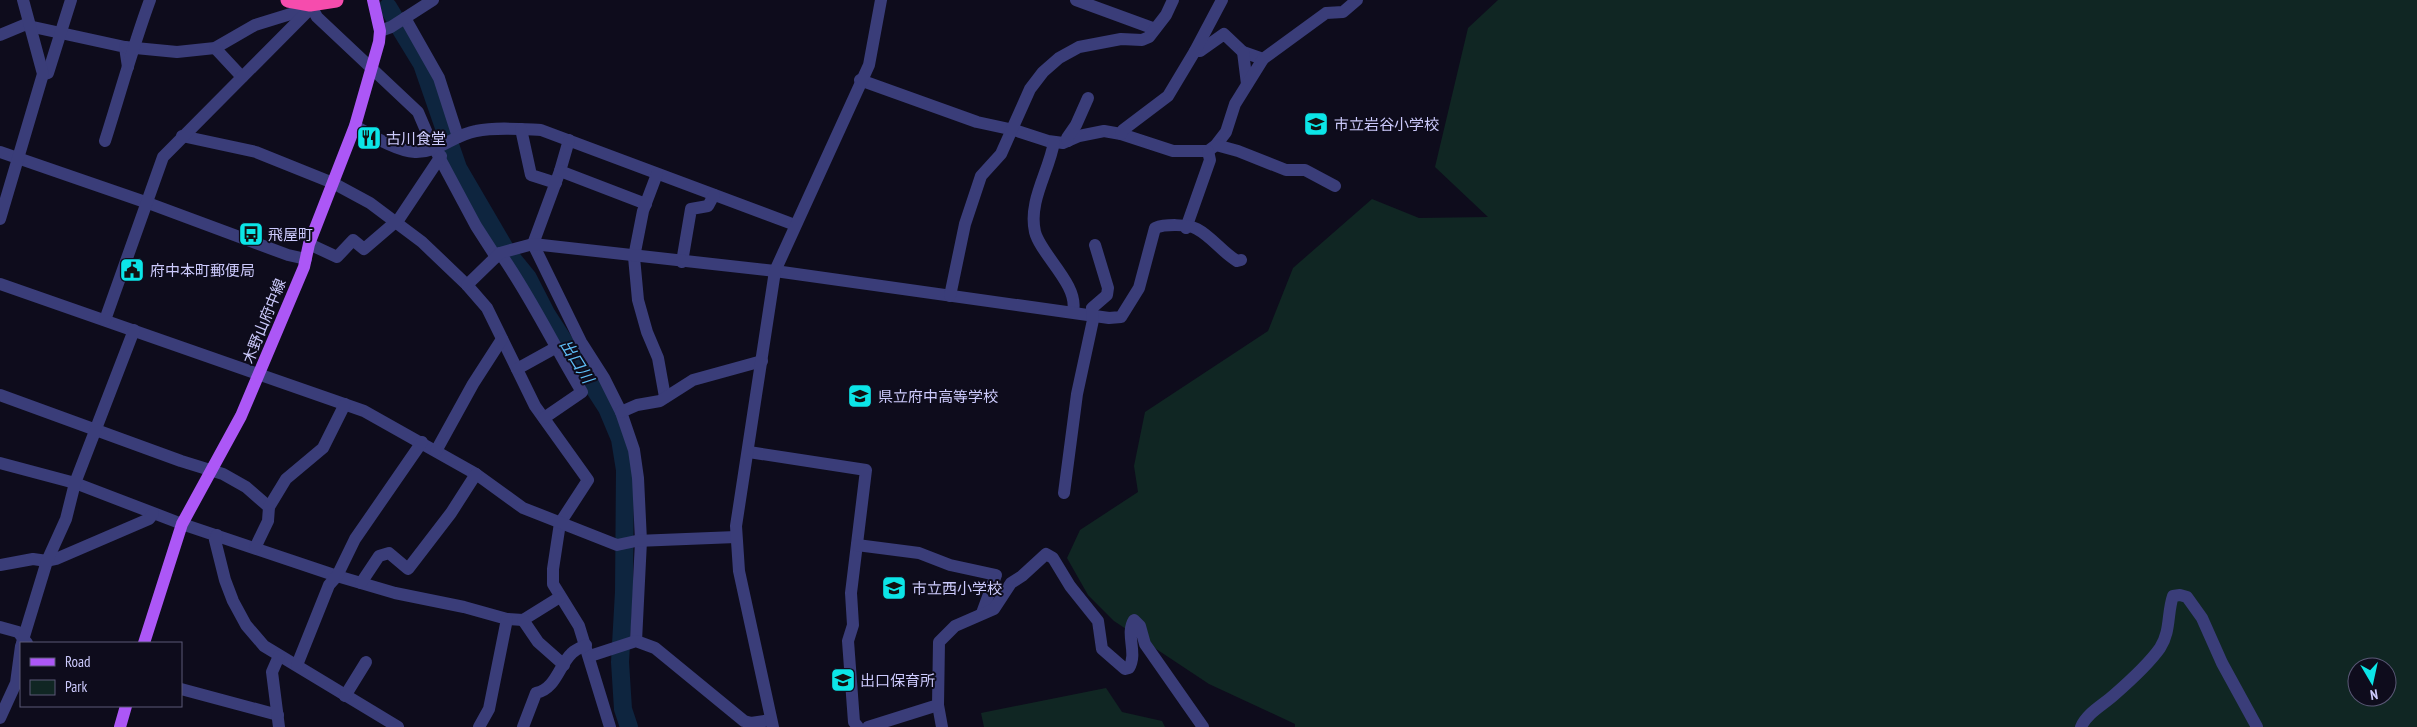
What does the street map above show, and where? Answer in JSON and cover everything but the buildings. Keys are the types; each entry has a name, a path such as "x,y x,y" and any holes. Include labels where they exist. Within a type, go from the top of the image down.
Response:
{"highway":[{"path":"288,0 336,0"}],"main road":[{"name":"木野山府中線","path":"144,642 182,524 241,416 260,374 306,259 308,244 355,126 386,29 373,0"},
{"path":"120,727 126,707"}],"street":[{"path":"0,219 43,74 23,0"},
{"path":"43,74 48,74 71,0"},
{"path":"105,141 128,67 128,48 150,0"},
{"path":"386,29 433,0"},
{"path":"523,727 536,693 542,692 559,676 572,653 612,651 636,641 655,648 744,721 772,724 739,571 736,537 775,271 860,80 869,65 882,0"},
{"path":"1076,0 1155,29"},
{"path":"950,296 965,224 981,176 1002,154 1014,130 1030,89 1043,72 1059,58 1079,47 1104,41 1142,40 1149,37 1166,15 1172,0"},
{"path":"1121,134 1123,130 1168,96 1222,0"},
{"path":"1186,228 1210,160 1212,148 1226,132 1235,104 1263,59 1326,13 1343,12 1357,0"},
{"path":"0,35 24,25 128,48 177,52 215,48 255,24 297,12 310,1"},
{"path":"310,1 317,17 418,112 430,140 439,152 476,226 519,280 555,348 582,392 544,418"},
{"path":"105,320 164,157 182,136 307,12 310,1"},
{"path":"405,18 439,78 458,137"},
{"path":"1195,51 1200,51 1224,34 1243,52 1263,59"},
{"path":"215,48 242,77"},
{"path":"1243,52 1248,84"},
{"path":"860,80 977,122 1014,130 1054,142 1068,141 1104,131 1121,134 1173,151 1212,148 1238,150 1286,170 1305,170 1335,186"},
{"path":"1068,141 1067,138 1076,125 1088,98"},
{"path":"355,126 379,140 412,152 439,152"},
{"path":"308,244 337,257 353,240 364,249 396,222 439,152 458,137 476,131 521,129 541,130 795,225"},
{"path":"521,129 531,175 558,177 646,204"},
{"path":"182,136 256,152 333,183 370,203 422,242 467,285 486,308 544,418 588,480 560,523 552,568 553,584 579,626 610,727"},
{"path":"569,140 558,177 533,244 581,342 604,378 621,412 634,450 638,478 639,541 636,641"},
{"path":"1054,142 1052,157 1035,200 1035,233 1071,290 1074,311"},
{"path":"0,152 148,203 288,255 306,259"},
{"path":"657,174 646,204 634,257 638,300 647,332 658,358 666,397"},
{"path":"682,262 691,209 708,206 714,195"},
{"path":"467,285 498,255 520,246 533,244 634,257 775,271 950,296 1121,317 1139,288 1155,228 1165,224 1196,228 1224,254 1237,261 1241,260"},
{"path":"1064,493 1077,394 1093,320 1092,308 1107,295 1108,288 1094,245"},
{"path":"0,284 364,411 476,474 523,508 618,546 639,541 736,537"},
{"path":"23,642 47,561 66,518 75,483 134,330"},
{"path":"436,451 473,384 502,339"},
{"path":"517,369 555,348"},
{"path":"621,412 637,405 660,401 693,380 762,361"},
{"path":"0,394 181,461 211,469 246,487 269,506"},
{"path":"255,548 268,521 269,506 286,479 323,448 345,404"},
{"path":"297,665 329,585 337,576 355,539 422,442"},
{"path":"749,452 866,470 852,593 853,625 848,641 854,722 858,727"},
{"path":"0,464 75,483 113,496 153,514 337,576 507,619 523,620 560,597"},
{"path":"360,582 379,556 388,553 408,569 451,513 476,474"},
{"path":"0,565 33,559 47,561 56,559 149,519 153,514"},
{"path":"216,535 215,540 225,580 233,601 246,625 264,646 398,727"},
{"path":"857,545 919,552 950,564 996,575 1010,583"},
{"path":"942,727 938,705 939,642 955,626 994,609 1010,583 1022,576 1046,554 1053,558 1070,586 1098,621 1102,649 1125,669 1129,668 1132,662 1130,626 1134,620 1140,626 1145,644 1203,727"},
{"path":"982,613 996,575"},
{"path":"2081,727 2089,715 2113,696 2160,648 2168,633 2170,604 2173,596 2180,595 2187,597 2202,618 2222,663 2257,727"},
{"path":"480,727 489,710 507,619"},
{"path":"523,620 538,642 564,665"},
{"path":"0,627 18,632 23,642"},
{"path":"182,689 278,721 272,672 264,646"},
{"path":"272,672 279,656"},
{"path":"0,718 16,683 20,660"},
{"path":"345,696 366,662"},
{"path":"868,727 938,705"}],"green space":[{"path":"1498,0 2417,0 2417,727 1295,727 1295,724 1209,684 1114,621 1088,595 1067,558 1080,530 1138,492 1134,466 1145,412 1268,331 1293,268 1372,199 1419,218 1488,217 1435,167 1468,28"},
{"path":"1106,688 1122,712 1162,721 1165,727 984,727 981,713"}],"waterway":[{"name":"出口川","path":"388,7 394,17"},
{"name":"出口川","path":"400,28 422,64 458,168 507,252 528,278 547,315 607,408 620,439 625,470 624,592 620,662 623,709 629,727"}],"place":[{"name":"市立岩谷小学校","path":"1316,124"},
{"name":"古川食堂","path":"369,138"},
{"name":"飛屋町","path":"251,234"},
{"name":"府中本町郵便局","path":"132,270"},
{"name":"県立府中高等学校","path":"860,396"},
{"name":"市立西小学校","path":"894,588"},
{"name":"出口保育所","path":"843,680"}]}
